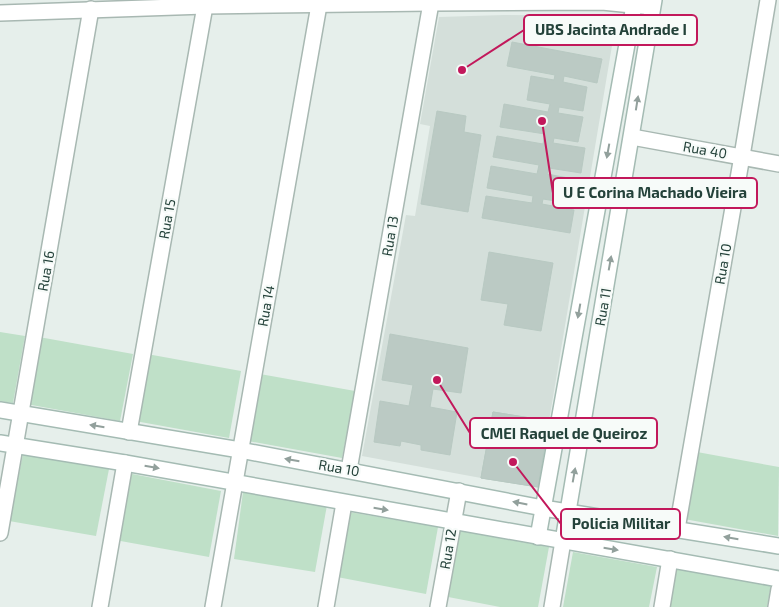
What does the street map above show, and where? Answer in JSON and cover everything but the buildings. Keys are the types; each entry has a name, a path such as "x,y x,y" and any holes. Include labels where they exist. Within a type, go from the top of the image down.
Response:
{"street":[{"name":"Rua 10","path":"677,529 768,0"},
{"name":"Rua 11","path":"0,13 68,5 91,9 602,1 653,3 552,607"},
{"name":"Rua 11","path":"538,537 635,2"},
{"name":"Rua 13","path":"349,470 431,3"},
{"name":"Rua 14","path":"213,607 318,5"},
{"name":"Rua 15","path":"129,432 205,6"},
{"name":"Rua 16","path":"0,532 8,445 22,414 91,9"},
{"name":"Rua 40","path":"632,137 779,164"},
{"name":"Rua 10","path":"0,410 240,450 543,508 779,546"},
{"path":"8,445 235,482 344,503 779,579"},
{"path":"100,607 125,463"},
{"name":"Rua 12","path":"438,607 459,491"},
{"path":"326,607 344,503"},
{"path":"662,607 670,559"},
{"path":"776,607 779,589"}],"shaded area":[{"path":"504,15 617,16 549,421 493,412 481,478 362,456 406,215 415,216 430,126 420,124 439,17"}],"green space":[{"path":"0,332 25,336 13,403 0,401"},
{"path":"39,337 133,354 120,421 26,404"},
{"path":"147,354 241,371 229,438 135,421"},
{"path":"260,374 355,391 342,458 248,441"},
{"path":"697,452 779,467 778,536 684,519"},
{"path":"23,454 109,469 96,536 9,521"},
{"path":"127,473 221,491 209,557 115,540"},
{"path":"243,492 327,505 315,572 234,559"},
{"path":"349,512 438,527 426,594 337,577"},
{"path":"455,530 549,547 538,607 500,607 443,596"},
{"path":"573,552 657,567 649,607 563,607"},
{"path":"677,567 771,585 767,607 670,607"}],"place":[{"name":"UBS Jacinta Andrade I","path":"462,70"},
{"name":"U E Corina Machado Vieira","path":"542,121"},
{"name":"CMEI Raquel de Queiroz","path":"437,380"},
{"name":"Policia Militar","path":"513,462"}]}
